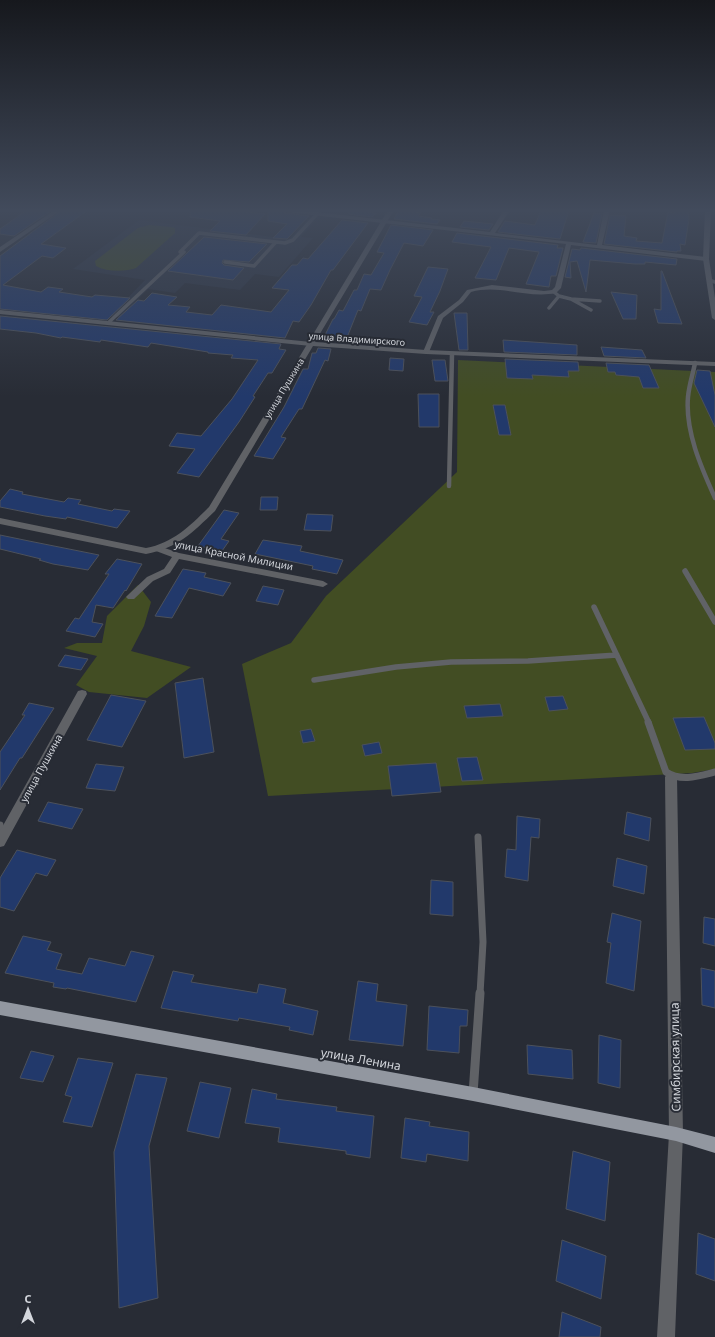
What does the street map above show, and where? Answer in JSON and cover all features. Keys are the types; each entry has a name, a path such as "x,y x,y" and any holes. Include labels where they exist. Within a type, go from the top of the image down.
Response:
{"main road":[{"name":"улица Ленина","path":"0,1008 473,1094 676,1134 715,1145"}],"street":[{"name":"улица Пушкина","path":"159,549 175,543 212,509 353,272"},
{"path":"426,352 440,317 470,291 492,287 557,294 562,272"},
{"path":"712,281 715,318"},
{"name":"улица Владимирского","path":"0,312 310,344 452,354 715,364"},
{"name":"улица Красной Милиции","path":"0,522 146,551 159,549 177,556 323,584"},
{"path":"131,597 150,579 168,571 177,556"},
{"name":"улица Пушкина","path":"1,841 82,694"},
{"name":"Симбирская улица","path":"666,1337 676,1134 671,777"}],"lane":[{"path":"108,323 162,272"},
{"path":"549,308 557,294 571,299 591,310"},
{"path":"571,299 600,301"},
{"path":"449,486 452,354"},
{"path":"695,364 688,398 689,415 694,444 706,479 715,498"},
{"path":"685,571 715,622"},
{"path":"594,607 646,715 666,772 671,777 682,778 715,772"},
{"path":"314,680 396,667 451,662 528,661 617,655"},
{"path":"0,825 1,841"},
{"path":"473,1094 483,942 478,837"}],"shaded area":[{"path":"95,272 283,272 279,277 255,274 240,290 185,283 175,293 148,289 120,317 110,316 145,280"}],"green space":[{"path":"458,360 715,372 715,769 692,773 268,796 242,664 291,643 326,596 457,472"},
{"path":"138,585 151,602 144,626 131,651 191,667 147,698 89,692 76,685 97,656 64,648 77,643 102,643 107,616"}],"building":[{"path":"0,272 20,272 3,285 41,292 48,287 63,289 59,292 92,297 95,295 130,298 107,320 0,309"},
{"path":"178,272 240,272 233,280"},
{"path":"286,272 330,272 311,305 299,322 293,321 285,338 116,320 138,300 144,301 152,293 177,297 168,305 190,307 186,312 212,315 221,305 271,312 289,290 272,288"},
{"path":"373,272 389,272 381,290 370,289 361,311 358,310 346,340 333,339 332,342 322,341 339,310 343,311 354,290 357,290 364,274 371,275"},
{"path":"425,272 447,272 430,312 434,312 427,325 409,322 422,297 414,296"},
{"path":"478,272 499,272 496,280 475,278"},
{"path":"531,272 557,272 556,276 551,276 549,287 526,284"},
{"path":"566,272 571,272 571,278 565,277"},
{"path":"580,272 588,272 586,292"},
{"path":"661,272 663,272 682,324 658,323 654,309 661,310"},
{"path":"611,292 637,295 636,319 623,319"},
{"path":"454,313 467,313 468,350 459,350"},
{"path":"0,316 281,344 279,349 286,350 272,373 268,373 239,422 199,477 177,473 195,449 169,446 177,433 201,436 232,399 258,360 231,358 233,355 208,353 151,343 148,347 101,340 100,342 61,338 36,333 0,329"},
{"path":"503,340 577,345 577,355 504,352"},
{"path":"601,347 642,350 646,358 604,356"},
{"path":"318,348 331,349 328,361 325,360 302,409 299,409 281,437 286,438 273,459 254,456 284,407 303,369 308,369 312,353 316,353"},
{"path":"390,358 404,359 403,371 389,370"},
{"path":"505,359 578,362 579,371 568,371 569,377 532,375 533,379 507,378"},
{"path":"432,360 445,360 448,381 435,381"},
{"path":"606,363 649,365 659,388 643,388 639,377 616,375 615,372 608,372"},
{"path":"697,370 710,371 715,395 715,427 694,383"},
{"path":"418,394 439,394 439,427 419,427"},
{"path":"493,405 505,405 511,435 499,435"},
{"path":"10,489 23,492 22,494 64,502 68,498 81,500 78,504 112,511 114,509 130,511 117,528 67,517 66,519 45,516 0,507 0,501"},
{"path":"261,497 278,497 277,510 260,510"},
{"path":"224,510 239,513 221,539 229,541 222,551 198,546"},
{"path":"307,514 333,515 331,531 304,530"},
{"path":"0,535 99,555 88,570 53,564 39,560 41,559 0,549"},
{"path":"263,540 302,546 300,551 343,560 337,574 312,569 313,566 255,554"},
{"path":"117,559 142,564 126,591 125,590 113,608 96,605 92,622 103,624 95,637 66,631 75,618 79,619 109,574 105,574"},
{"path":"183,569 206,573 204,577 231,583 223,596 189,588 172,618 155,616"},
{"path":"263,586 284,590 278,605 256,601"},
{"path":"65,655 88,659 81,670 58,666"},
{"path":"203,678 214,752 184,758 175,683"},
{"path":"111,695 146,701 122,747 87,740"},
{"path":"563,696 568,709 549,711 545,697"},
{"path":"29,703 54,708 0,790 0,752 25,715 22,715"},
{"path":"500,704 503,716 467,718 464,706"},
{"path":"704,717 715,743 715,749 685,750 673,718"},
{"path":"311,729 315,741 303,743 300,731"},
{"path":"379,742 382,753 365,756 362,745"},
{"path":"477,757 483,780 462,781 457,758"},
{"path":"436,763 441,792 392,796 388,766"},
{"path":"96,764 124,767 115,791 86,788"},
{"path":"48,802 83,809 72,829 38,821"},
{"path":"627,812 651,818 649,841 624,834"},
{"path":"517,816 540,819 539,838 531,837 528,881 505,877 507,849 516,850"},
{"path":"17,850 56,860 47,876 36,873 14,911 0,907 0,878"},
{"path":"617,858 647,866 644,894 613,886"},
{"path":"431,880 453,882 453,916 430,914"},
{"path":"612,913 641,921 634,991 606,983 611,943 607,942"},
{"path":"704,917 715,919 715,946 703,943"},
{"path":"23,936 51,942 47,950 62,954 56,969 82,974 89,958 125,966 131,951 154,956 136,1002 67,988 53,987 54,983 5,973"},
{"path":"701,968 715,971 715,1008 702,1005"},
{"path":"173,971 194,975 191,982 257,993 259,984 286,989 283,1003 318,1011 313,1035 289,1030 290,1027 239,1018 238,1021 161,1008"},
{"path":"358,981 378,984 376,1001 407,1005 403,1046 349,1040"},
{"path":"429,1006 468,1010 467,1026 460,1026 459,1053 427,1050"},
{"path":"599,1035 621,1040 620,1088 598,1083"},
{"path":"527,1045 572,1050 573,1079 528,1074"},
{"path":"31,1051 54,1056 43,1082 20,1078"},
{"path":"78,1058 113,1063 92,1127 63,1122 72,1097 65,1095"},
{"path":"136,1074 167,1078 149,1146 158,1298 119,1308 114,1152"},
{"path":"200,1082 231,1088 219,1138 187,1131"},
{"path":"252,1089 277,1094 276,1099 337,1107 336,1111 374,1116 370,1158 346,1154 346,1151 278,1142 280,1128 245,1123"},
{"path":"405,1118 430,1122 429,1126 469,1132 468,1161 427,1154 426,1162 401,1158"},
{"path":"573,1151 610,1162 605,1221 566,1209"},
{"path":"698,1233 715,1239 715,1281 696,1274"},
{"path":"562,1240 606,1256 601,1299 556,1281"},
{"path":"562,1312 601,1327 600,1337 559,1337"}]}
